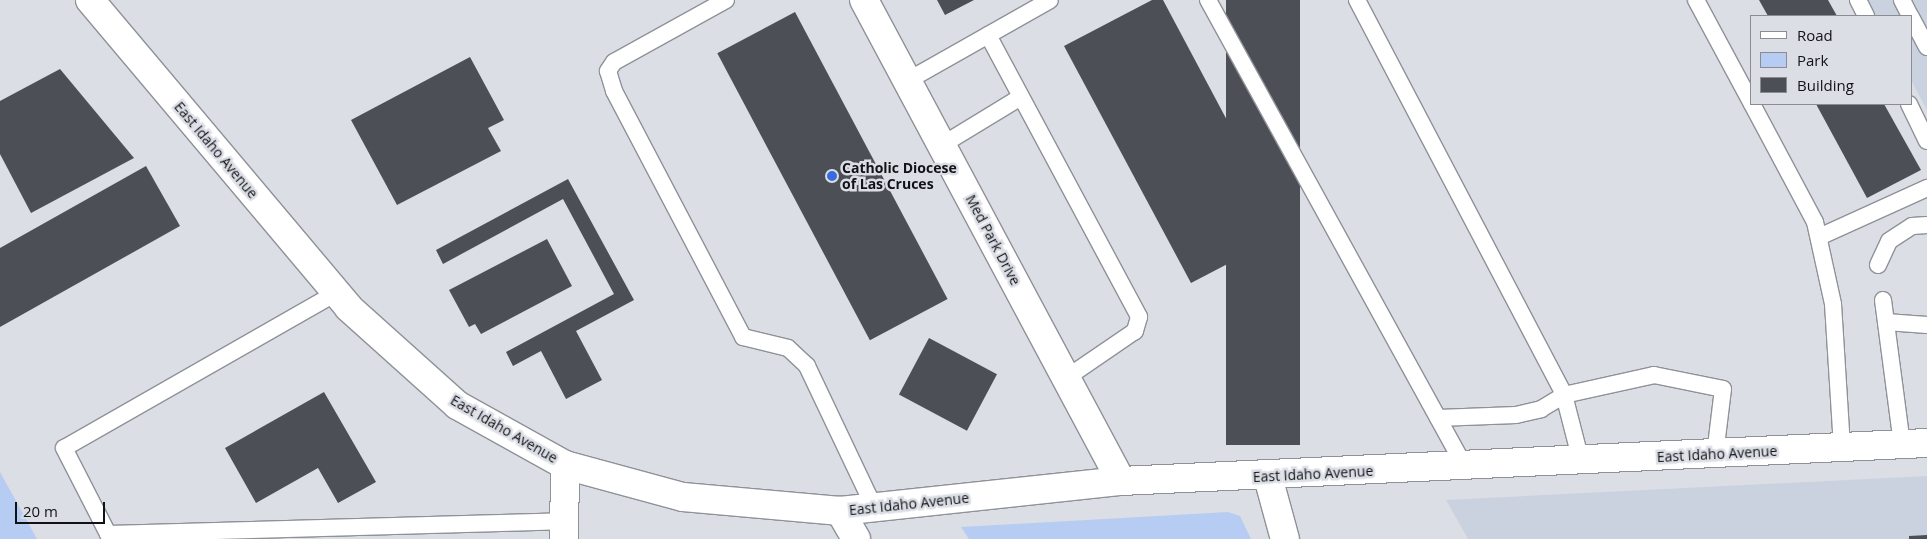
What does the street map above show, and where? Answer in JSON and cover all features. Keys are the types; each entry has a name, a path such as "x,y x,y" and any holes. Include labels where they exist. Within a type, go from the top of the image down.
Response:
{"street":[{"name":"East Idaho Avenue","path":"90,0 336,293 457,405 565,465 683,497 840,511 1121,481 1268,477 1914,444"},
{"name":"Med Park Drive","path":"864,0 1121,481"},
{"path":"564,530 565,465"},
{"path":"1268,477 1285,539"},
{"path":"840,511 856,539"}],"lane":[{"path":"726,0 614,62 608,71 614,92 743,337 788,348 807,366 874,508"},
{"path":"907,81 1050,0"},
{"path":"1208,0 1465,467"},
{"path":"1357,0 1564,395 1581,461"},
{"path":"1696,0 1750,101"},
{"path":"1858,0 1866,15"},
{"path":"1902,0 1910,15"},
{"path":"1912,19 1927,47"},
{"path":"988,35 1139,317 1135,331 1066,378"},
{"path":"942,145 1021,97"},
{"path":"1752,105 1815,222 1819,237 1833,304 1842,448"},
{"path":"1910,105 1927,140"},
{"path":"1819,237 1927,188"},
{"path":"1878,265 1889,241 1912,226 1927,225"},
{"path":"336,293 64,448 108,534 564,530"},
{"path":"1883,300 1886,322 1914,444"},
{"path":"1886,322 1927,325"},
{"path":"1438,418 1516,415 1541,409 1564,395 1654,376 1723,389 1715,454"}],"shaded area":[{"path":"1867,0 1927,0 1927,110 1912,82 1912,15 1875,15"},
{"path":"1927,476 1927,539 1468,539 1446,500"}],"green space":[{"path":"0,472 37,539 0,539"},
{"path":"1228,512 1240,516 1251,539 969,539 961,527"}],"building":[{"path":"937,0 974,0 945,15"},
{"path":"1152,0 1163,0 1287,233 1191,283 1064,46"},
{"path":"1226,0 1300,0 1300,445 1226,445"},
{"path":"1759,0 1828,0 1836,15 1767,15"},
{"name":"Catholic Diocese of Las Cruces","path":"795,12 948,299 870,340 717,53"},
{"path":"470,57 504,120 488,128 501,151 397,205 351,120"},
{"path":"60,69 134,158 31,213 0,154 0,101"},
{"path":"1817,105 1885,105 1921,170 1867,198"},
{"path":"146,166 180,226 0,327 0,248"},
{"path":"568,179 634,300 576,331 602,380 566,399 541,351 513,366 506,352 614,294 563,199 443,264 436,250"},
{"path":"547,239 572,286 481,334 475,324 469,327 449,290"},
{"path":"929,338 997,374 967,431 899,395"},
{"path":"324,392 376,482 338,503 318,468 256,503 225,448"},
{"path":"1927,535 1927,539 1909,539 1909,536"}],"place":[{"name":"Catholic Diocese of Las Cruces","path":"832,176"}]}
